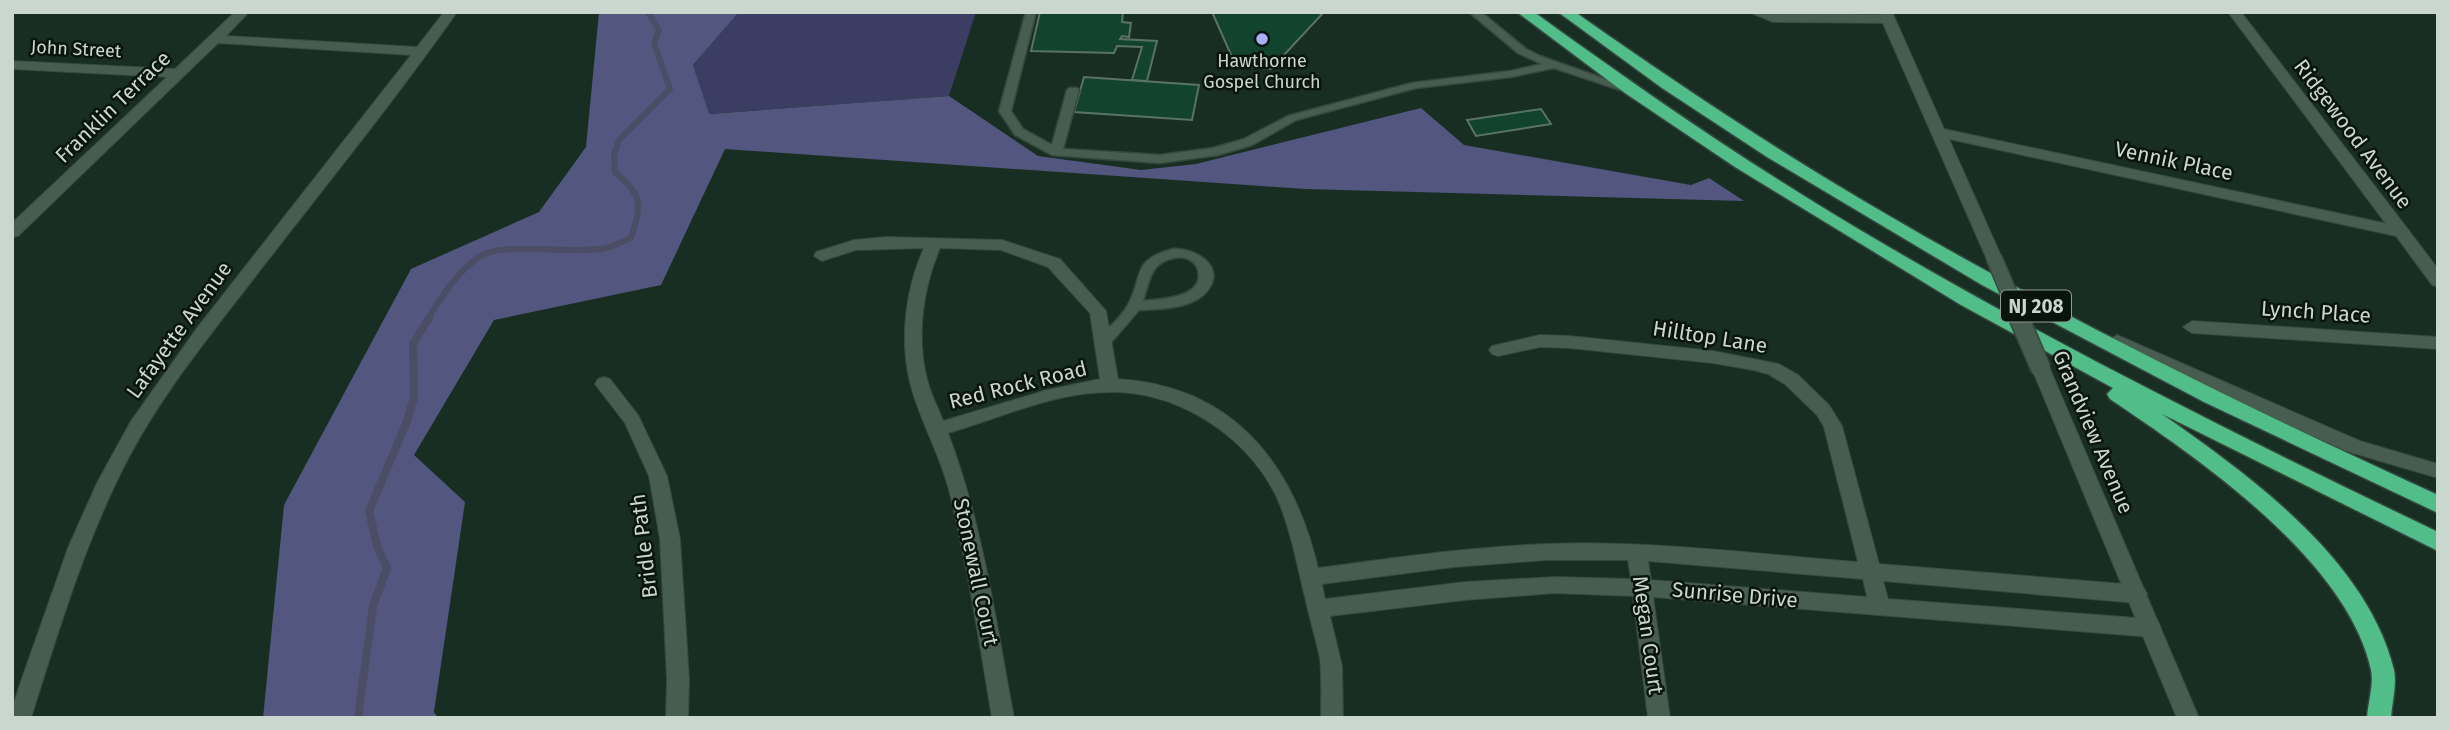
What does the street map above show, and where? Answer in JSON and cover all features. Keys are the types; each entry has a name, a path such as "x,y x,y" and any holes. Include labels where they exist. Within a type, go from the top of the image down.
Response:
{"highway":[{"name":"NJ 208","path":"1524,12 1628,89 1788,195 1992,315 2180,415 2438,541"},
{"name":"NJ 208","path":"1565,12 1652,75 1792,165 2020,298 2247,414 2438,505"},
{"path":"1992,315 2193,445 2250,490 2304,541 2328,569 2367,628 2379,659 2384,687 2379,718"}],"street":[{"name":"Franklin Terrace","path":"12,232 243,12"},
{"name":"Lafayette Avenue","path":"20,718 67,572 97,502 124,449 196,341 451,12"},
{"path":"1755,12 1773,18 1886,15"},
{"name":"Ridgewood Avenue","path":"2234,12 2438,281"},
{"name":"Grandview Avenue","path":"1886,15 1994,258 2188,718"},
{"path":"215,39 421,51"},
{"name":"John Street","path":"12,65 179,73"},
{"name":"Vennik Place","path":"1938,132 2400,232"},
{"path":"822,256 854,245 886,242 1002,245 1054,263 1098,311 1110,385"},
{"name":"Red Rock Road","path":"934,243 921,273 914,338 918,379 936,429 1061,394 1110,385 1136,387 1176,396 1200,407 1229,428 1280,485 1300,534 1330,660 1332,718"},
{"path":"2020,298 2313,429 2387,457 2438,471"},
{"name":"Lynch Place","path":"2192,327 2438,343"},
{"name":"Hilltop Lane","path":"1498,350 1540,341 1570,342 1713,356 1773,369 1808,395 1833,426 1880,607"},
{"name":"Bridle Path","path":"604,384 632,420 658,476 670,539 678,679 677,718"},
{"name":"Stonewall Court","path":"936,429 957,481 974,553 1003,718"},
{"name":"Sunrise Drive","path":"1310,577 1454,559 1546,552 1637,552 2137,594"},
{"name":"Megan Court","path":"1637,552 1659,718"},
{"name":"Sunrise Drive","path":"1318,609 1465,591 1529,587 1642,588 2151,628"}],"lane":[{"path":"1031,12 1005,111 1019,132 1056,152 1160,159 1214,152 1248,142 1292,118 1330,106 1416,85 1511,74 1555,64"},
{"path":"1474,12 1522,51 1628,89"},
{"path":"1056,152 1073,90"},
{"path":"1103,342 1135,306 1144,276 1152,263 1169,253 1192,254 1201,260 1206,273 1204,283 1197,294 1172,302 1135,306"}],"shaded area":[{"path":"599,12 739,12 693,65 709,114 949,96 1038,156 1141,170 1196,164 1421,108 1464,145 1691,185 1709,178 1744,201 1305,189 725,149 661,285 494,320 414,455 465,502 434,712 438,718 263,718 284,505 411,269 539,212 586,147"},
{"path":"739,12 976,12 949,96 708,114 693,65"}],"building":[{"path":"1040,12 1123,12 1122,22 1131,23 1129,37 1122,36 1120,39 1157,41 1147,81 1132,80 1142,47 1117,46 1114,53 1031,51"},
{"name":"Hawthorne Gospel Church","path":"1212,12 1324,12 1271,69 1236,66"},
{"path":"1084,77 1199,85 1192,120 1074,112"},
{"path":"1541,109 1551,124 1476,136 1467,120"}],"waterway":[{"path":"428,319 457,277 471,263 490,252 521,249 592,250 609,247 631,238 638,201 631,188 615,172 614,155 619,140 670,89 654,43 659,30 648,12"},
{"path":"358,718 373,606 387,568 377,546 369,511 406,424 414,397 413,344 429,318"}],"place":[{"name":"Hawthorne Gospel Church","path":"1262,39"}]}
